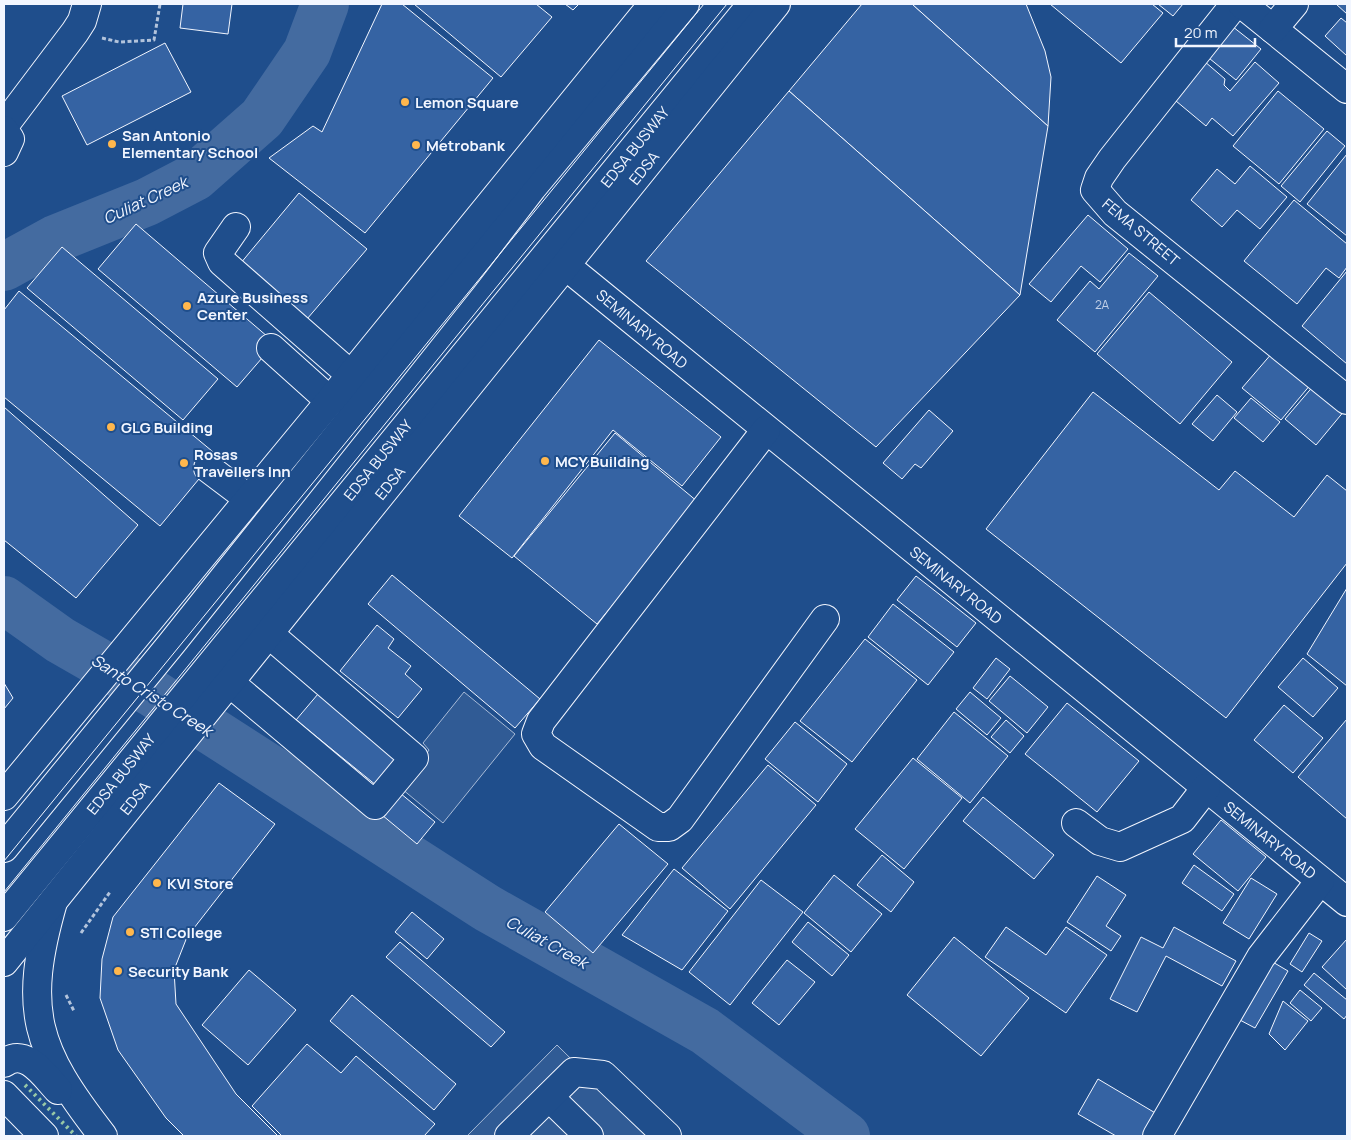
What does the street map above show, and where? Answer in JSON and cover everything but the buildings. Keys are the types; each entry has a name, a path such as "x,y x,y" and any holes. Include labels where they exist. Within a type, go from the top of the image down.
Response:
{"main road":[{"path":"4,126 75,32 82,21 87,4"},
{"path":"4,796 330,401 653,4"},
{"path":"4,848 172,643 463,278 532,188 684,4"},
{"name":"EDSA BUSWAY","path":"220,680 752,4"},
{"name":"EDSA","path":"4,962 53,902 125,790 220,680 269,634 776,4"},
{"name":"FEMA STREET","path":"1234,4 1112,159 1099,178 1095,190 1115,213 1347,400"},
{"path":"1242,4 1347,89"},
{"path":"1273,29 1294,4"},
{"path":"4,130 10,139 4,152"},
{"path":"236,227 218,253 222,262 351,375"},
{"name":"SEMINARY ROAD","path":"566,266 1347,902"},
{"path":"271,348 330,401"},
{"path":"766,430 541,721 536,734 543,746 658,827 669,827 680,819 825,619"},
{"path":"208,468 249,499"},
{"path":"220,680 375,805 414,758 269,634"},
{"path":"1076,823 1100,841 1120,847 1182,819 1206,788"},
{"name":"EDSA BUSWAY","path":"4,917 125,790"},
{"path":"1157,1136 1260,957 1320,881"},
{"path":"53,902 42,941 36,979 36,1000 41,1031 57,1072 103,1136"},
{"path":"4,1063 18,1058 32,1064 103,1136"},
{"path":"508,1136 574,1072 603,1075 667,1136"},
{"path":"4,1095 44,1136"},
{"path":"549,1097 589,1136"},
{"path":"4,1114 33,1136"}],"path":[{"path":"75,32 119,42 154,40 160,4"},
{"path":"81,933 110,892"},
{"path":"63,988 74,1010"}],"shaded area":[{"path":"464,692 515,734 443,823 402,789 429,750 423,743"},
{"path":"557,1045 649,1136 467,1136"}],"waterway":[{"name":"Culiat Creek","path":"4,267 55,239 147,202 195,177 262,118 307,52 325,4"},
{"name":"Culiat Creek","path":"4,600 60,640 154,694 487,908 705,1031 846,1136"}],"tram line":[{"path":"4,861 704,4"},
{"path":"4,892 727,4"}],"hedge":[{"path":"25,1085 76,1136"}],"place":[{"name":"Lemon Square","path":"405,102"},
{"name":"San Antonio Elementary School","path":"112,144"},
{"name":"Metrobank","path":"416,145"},
{"name":"Azure Business Center","path":"187,306"},
{"name":"GLG Building","path":"111,427"},
{"name":"MCY Building","path":"545,461"},
{"name":"Rosas Travellers Inn","path":"184,463"},
{"name":"KVI Store","path":"157,883"},
{"name":"STI College","path":"130,932"},
{"name":"Security Bank","path":"118,971"}],"water label":[{"name":"Santo Cristo Creek","path":"152,695"}]}
